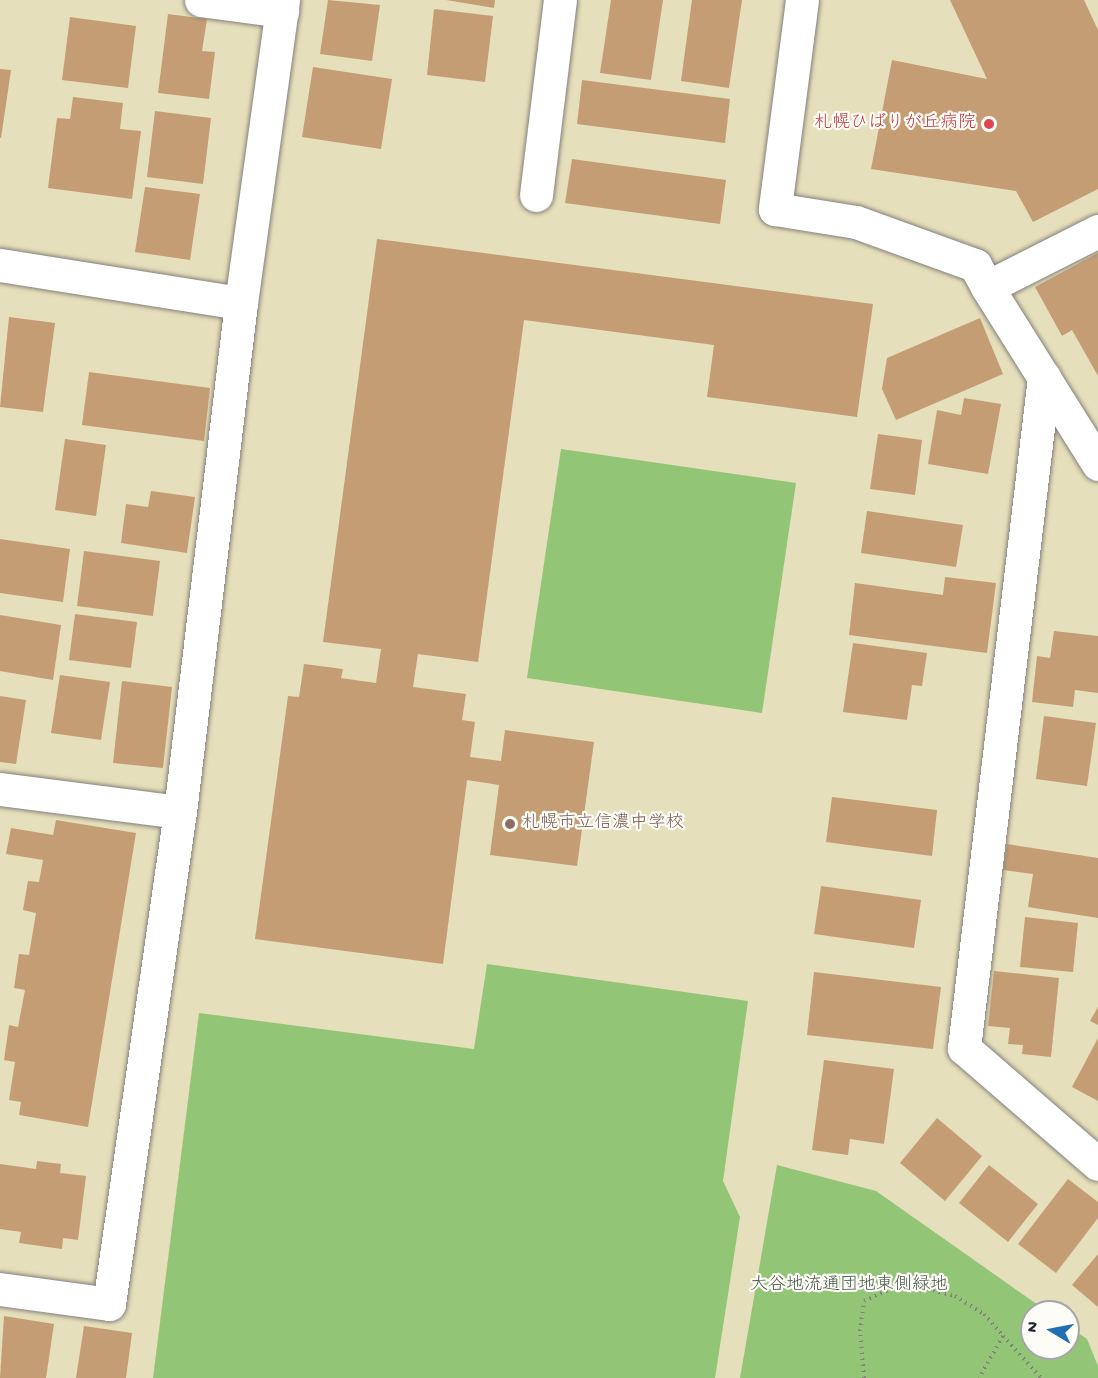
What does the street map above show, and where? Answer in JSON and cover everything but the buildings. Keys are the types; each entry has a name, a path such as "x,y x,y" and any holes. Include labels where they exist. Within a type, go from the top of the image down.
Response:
{"street":[{"path":"0,1289 109,1304 180,812 241,303 282,6 201,0"},
{"path":"536,195 560,0"},
{"path":"802,0 775,209 856,222 975,265 1098,464"},
{"path":"987,287 1098,231"},
{"path":"0,265 241,303"},
{"path":"1044,377 964,1048 1098,1164"},
{"path":"0,789 180,812"}],"path":[{"path":"864,1378 860,1331 864,1301 883,1289 904,1283 955,1296 984,1314 1041,1378"},
{"path":"979,1378 1003,1336"}],"green space":[{"path":"561,449 796,483 762,713 527,678"},
{"path":"487,964 748,1001 723,1181 740,1217 715,1378 153,1378 199,1013 474,1049"},
{"name":"大谷地流通団地東側緑地","path":"777,1165 876,1191 1031,1300 1020,1300 1020,1360 1080,1360 1080,1334 1087,1339 1098,1366 1098,1378 740,1378"}],"place":[{"name":"札幌ひばりが丘病院","path":"989,124"},
{"name":"札幌市立信濃中学校","path":"510,824"}]}
